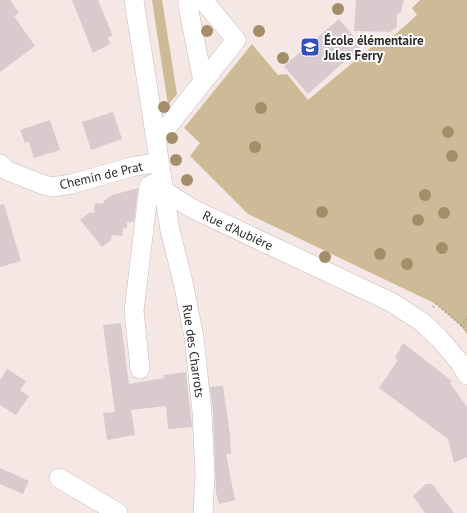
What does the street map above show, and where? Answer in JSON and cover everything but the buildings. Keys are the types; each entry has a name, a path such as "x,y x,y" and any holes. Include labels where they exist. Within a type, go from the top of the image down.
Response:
{"street":[{"path":"134,0 162,178 149,186 139,261 134,311 140,369"},
{"path":"188,0 203,82"},
{"path":"156,141 236,40 203,0"},
{"name":"Chemin de Prat","path":"0,164 6,170 52,187 72,184 131,167 162,178"},
{"name":"Rue d'Aubière","path":"162,178 193,208 391,302 422,322 439,338 460,363 467,376"},
{"name":"Rue des Charrots","path":"162,178 170,230 183,282 194,337 202,412 205,474 203,513"},
{"path":"205,474 215,513"},
{"path":"59,478 118,513"}],"path":[{"path":"461,326 467,318"}],"shaded area":[{"path":"152,0 162,0 177,94 168,105"},
{"path":"420,0 467,0 467,334 461,326 436,304 248,214 190,156 200,143 184,128 252,44 278,75 287,74 308,100 381,39 389,40 417,15 412,8"}],"place":[{"name":"École élémentaire Jules Ferry","path":"310,47"}]}
